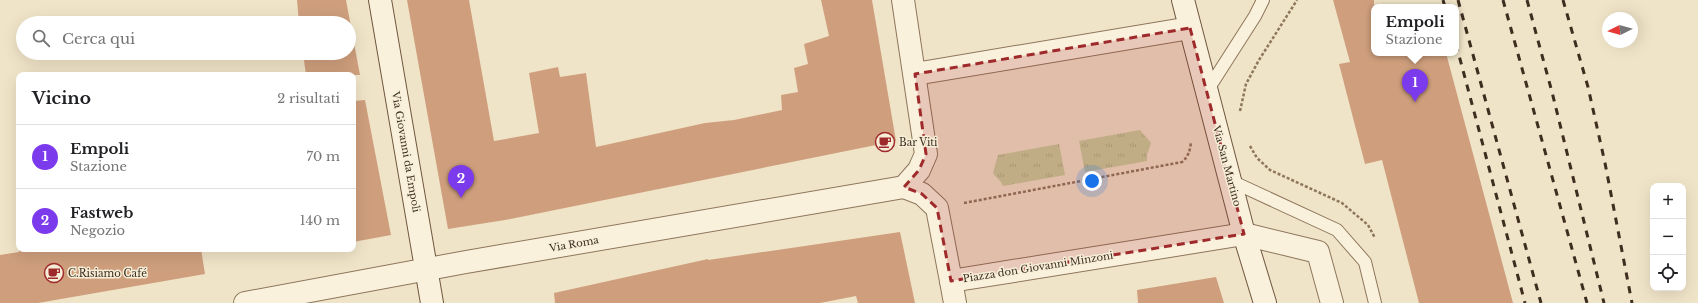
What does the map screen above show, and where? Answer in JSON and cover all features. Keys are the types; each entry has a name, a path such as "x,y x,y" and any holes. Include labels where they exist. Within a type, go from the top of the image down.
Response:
{"street":[{"name":"Via Giovanni da Empoli","path":"380,0 432,303"},
{"path":"904,0 926,154 920,170 904,187"},
{"name":"Via San Martino","path":"1183,0 1244,234 1265,303"},
{"path":"915,74 1190,28"},
{"name":"Via Roma","path":"244,303 426,269 904,187"},
{"name":"Piazza don Giovanni Minzoni","path":"904,187 922,194 937,208 951,281 1244,234 1318,252 1332,303"},
{"path":"951,281 955,303"}],"lane":[{"path":"1207,91 1255,16 1262,0"},
{"path":"1231,181 1338,230 1366,262 1375,303"}],"path":[{"path":"1240,115 1246,84 1259,60 1297,0"},
{"path":"964,203 1182,162 1187,158 1191,140 1195,139"}],"highlighted area":[{"path":"1190,28 1244,234 951,281 937,208 922,194 904,187 919,170 926,154 915,74"}],"green space":[{"path":"1140,130 1151,143 1147,155 1147,161 1085,172 1079,141"},
{"path":"1059,144 1065,175 1003,186 993,173 998,155"}],"building":[{"path":"297,0 346,0 349,16 298,16"},
{"path":"407,0 469,0 494,141 539,133 529,73 558,67 560,77 586,73 596,147 705,123 734,120 782,110 781,95 798,92 794,68 808,64 804,44 829,36 821,0 872,0 896,141 505,220 448,229"},
{"path":"1333,0 1374,0 1374,4 1371,4 1371,56 1447,56 1513,303 1419,303 1382,160 1365,164 1339,64 1350,62"},
{"path":"356,54 360,75 356,75 356,72 306,72 304,60 356,60"},
{"path":"365,100 391,235 356,241 356,101"},
{"path":"900,232 915,303 858,303 856,296 820,303 555,303 554,293 708,259"},
{"path":"19,252 201,252 205,274 38,303 0,303 0,255"},
{"path":"1216,277 1224,303 1138,303 1137,290"}],"railway":[{"path":"1443,0 1444,4"},
{"path":"1458,0 1541,303"},
{"path":"1503,0 1587,303"},
{"path":"1527,0 1552,92 1604,303"},
{"path":"1563,0 1588,87 1605,163 1632,303"},
{"path":"1459,55 1525,303"}],"place":[{"name":"Empoli","path":"1415,102"},
{"name":"Bar Viti","path":"885,142"},
{"name":"Fastweb","path":"461,198"},
{"name":"C.Risiamo Café","path":"54,273"}]}
